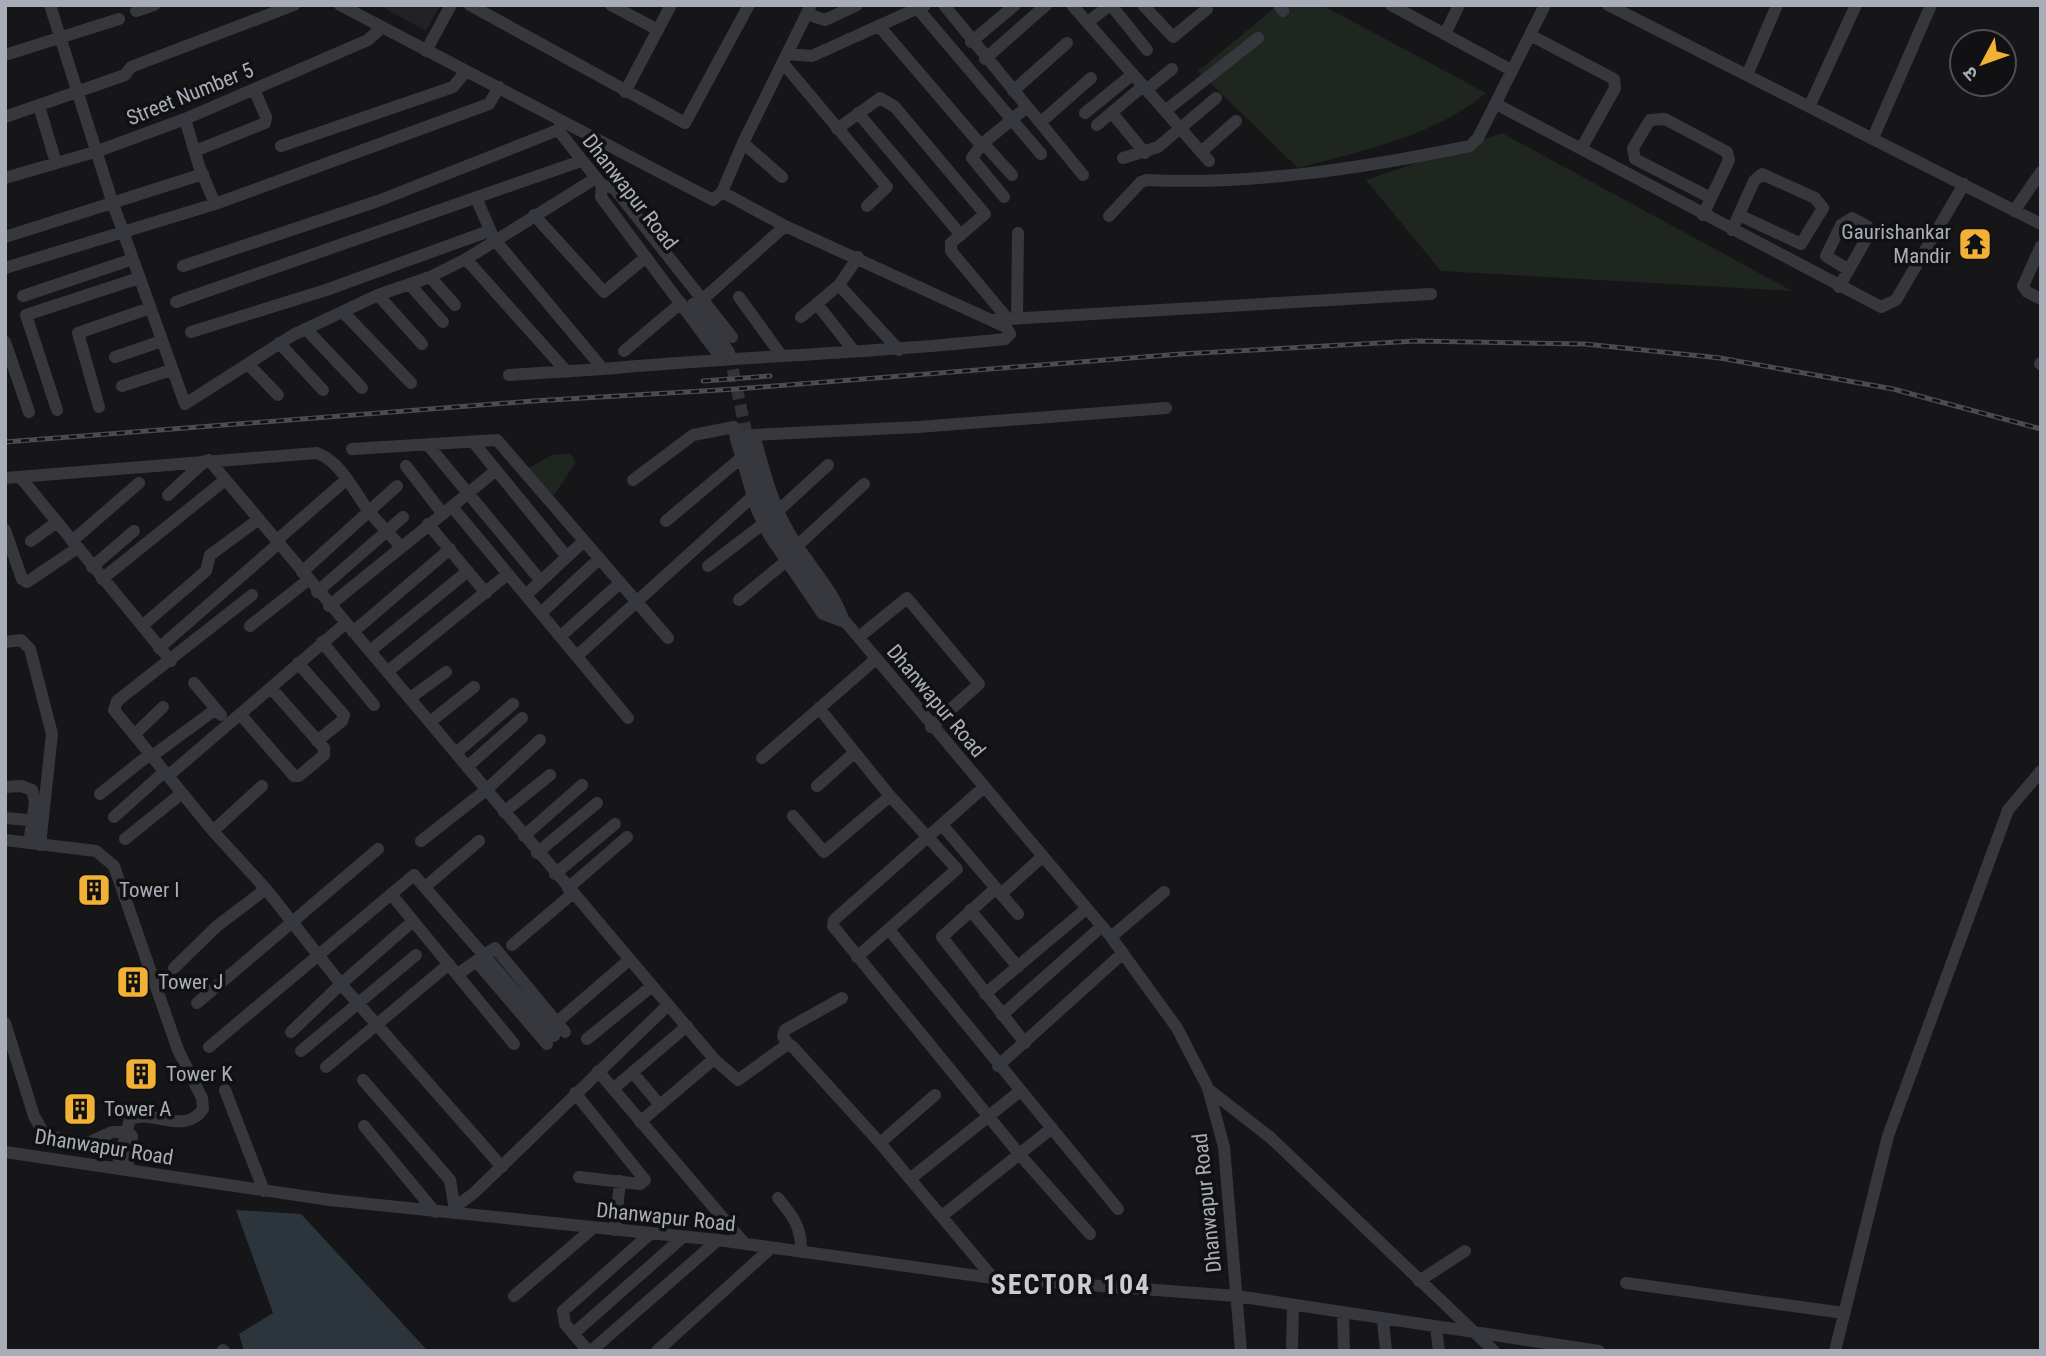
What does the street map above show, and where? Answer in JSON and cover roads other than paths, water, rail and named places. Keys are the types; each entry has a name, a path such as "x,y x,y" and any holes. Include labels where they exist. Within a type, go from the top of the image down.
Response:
{"street":[{"path":"50,5 112,201 185,404 279,343 306,329 378,295 430,278 466,259 492,235"},
{"path":"136,11 154,5"},
{"path":"5,117 125,75 131,67 295,5"},
{"name":"Dhanwapur Road","path":"340,5 499,87 560,125 581,161 599,181 725,355"},
{"path":"426,51 451,5"},
{"path":"470,5 683,122 687,121 749,5"},
{"path":"611,5 658,30"},
{"path":"625,92 671,5"},
{"path":"183,266 378,201 560,125 713,200 722,192 809,9 825,20 858,5"},
{"path":"944,5 971,42 1083,175"},
{"path":"971,42 1015,5"},
{"path":"985,59 1046,5"},
{"path":"1072,5 1205,157 1236,121"},
{"path":"1088,22 1110,5 1147,50"},
{"path":"1143,5 1173,37 1208,9"},
{"path":"1391,5 1511,70"},
{"path":"1445,34 1459,5"},
{"path":"1109,216 1141,182 1147,180 1221,182 1361,168 1470,146 1478,138 1545,5"},
{"path":"1608,5 2041,224"},
{"path":"1748,74 1777,5"},
{"path":"1810,105 1856,5"},
{"path":"1872,138 1931,5"},
{"path":"785,59 812,56 921,7 1011,121 1041,154"},
{"path":"5,55 119,19"},
{"path":"879,26 1012,175"},
{"name":"Street Number 5","path":"5,178 98,150 186,119 368,40 382,28"},
{"path":"1530,35 1614,79 1615,88 1581,149"},
{"path":"1165,111 1258,38"},
{"path":"1013,91 1067,43"},
{"path":"785,59 837,129 887,187 867,206"},
{"path":"1097,125 1172,69"},
{"path":"281,146 453,87 466,71"},
{"path":"1085,113 1133,74"},
{"path":"1041,122 1091,78"},
{"path":"5,268 215,204 489,104 499,87"},
{"path":"195,151 265,123 266,117 254,89"},
{"path":"837,129 880,97 887,100 985,214"},
{"path":"1123,158 1145,153 1180,129 1216,98"},
{"path":"1496,104 1872,306 1890,306 1964,184"},
{"path":"39,106 56,163"},
{"path":"1012,317 951,251 951,243 1005,196 972,158 982,144 1027,107"},
{"path":"858,113 961,235"},
{"path":"1112,113 1145,153"},
{"path":"186,119 215,204"},
{"path":"1703,215 1729,160 1727,152 1665,119 1650,120 1633,148 1635,159 1711,198"},
{"path":"743,143 782,177"},
{"path":"176,302 477,200 581,161"},
{"path":"2014,211 2041,172"},
{"path":"5,237 203,174"},
{"path":"1732,230 1754,181 1762,174 1815,198 1823,208 1801,244 1739,215"},
{"path":"191,332 492,235 599,181"},
{"path":"599,181 601,197 681,303 725,355"},
{"path":"599,181 614,188 732,337"},
{"path":"509,375 603,369 725,355 899,350 1007,338 1010,334 1006,327 858,257 785,226 722,192"},
{"path":"477,200 492,235 603,369"},
{"path":"534,215 604,292 646,257"},
{"path":"702,300 785,226"},
{"path":"1012,317 1018,233"},
{"path":"2041,246 2023,286 2027,292 2041,299"},
{"path":"801,317 839,285 858,257"},
{"path":"466,259 567,372"},
{"path":"23,296 133,260"},
{"path":"1839,287 1849,270"},
{"path":"57,410 26,315 139,278"},
{"path":"430,278 455,305"},
{"path":"839,285 899,350"},
{"path":"411,286 443,322"},
{"path":"991,320 1431,294"},
{"path":"378,295 422,344"},
{"path":"739,297 781,355"},
{"path":"624,351 681,303"},
{"path":"817,304 854,351"},
{"path":"99,407 78,333 150,308"},
{"path":"344,313 411,383"},
{"path":"306,329 362,388"},
{"path":"115,357 162,341"},
{"path":"5,342 29,412"},
{"path":"279,343 323,390"},
{"path":"248,364 278,395"},
{"path":"122,386 171,370"},
{"path":"746,438 1166,408"},
{"path":"633,480 693,435 734,427 746,438 778,511 797,546 837,600 844,622"},
{"path":"746,438 741,458 763,524 785,562 822,614 844,622"},
{"name":"Dhanwapur Road","path":"5,1152 264,1191 435,1212 455,1210 592,1229 718,1240 993,1278 1237,1296 1224,1147 1208,1088 1177,1028 1111,937 931,727 801,569 767,510 746,438"},
{"path":"352,449 497,440 668,638"},
{"path":"474,443 566,558"},
{"path":"428,445 470,492 541,581"},
{"path":"5,478 317,453 328,459 347,479 369,511 401,547"},
{"path":"666,521 741,458"},
{"path":"207,461 259,519 317,592 410,698 537,853 714,1059 738,1080 788,1044"},
{"path":"168,495 207,461"},
{"path":"778,511 828,465"},
{"path":"406,466 542,612 628,718"},
{"path":"329,606 495,471"},
{"path":"21,478 171,661"},
{"path":"159,648 347,479"},
{"path":"102,579 225,480"},
{"path":"5,530 22,579 28,582 74,545 139,483"},
{"path":"797,546 864,484"},
{"path":"250,626 397,486"},
{"path":"578,655 752,497"},
{"path":"317,592 403,517"},
{"path":"142,626 206,570 210,555 259,519"},
{"path":"31,541 57,522"},
{"path":"428,524 486,593"},
{"path":"708,566 763,524"},
{"path":"92,567 134,531"},
{"path":"526,595 584,541"},
{"path":"114,817 240,715 322,642 349,628 450,549"},
{"path":"542,612 599,559"},
{"path":"739,600 785,562"},
{"path":"370,651 468,571"},
{"path":"387,672 508,574"},
{"path":"562,635 620,583"},
{"path":"252,595 114,705 114,710 213,831 266,888 341,984 502,1167"},
{"path":"859,638 907,598 979,684 931,727"},
{"path":"5,642 21,640 30,649 50,723 51,742 34,844"},
{"path":"322,642 374,705"},
{"path":"762,758 876,659"},
{"path":"298,663 344,715 342,721 317,741"},
{"path":"410,698 446,672"},
{"path":"194,683 228,723"},
{"path":"430,722 474,687"},
{"path":"240,715 297,777 324,755 324,748 271,688"},
{"path":"456,753 513,704"},
{"path":"135,734 163,708"},
{"path":"819,708 890,796 954,864 955,873 857,957"},
{"path":"100,794 216,709"},
{"path":"467,767 522,718"},
{"path":"421,841 486,790 540,740"},
{"path":"817,786 854,753"},
{"path":"1835,1351 1896,1112 2008,810 2041,771"},
{"path":"504,812 550,775"},
{"path":"524,836 582,785"},
{"path":"5,787 21,786 33,790 38,821"},
{"path":"213,831 262,786"},
{"path":"983,788 834,920 836,933 1020,1155 1090,1234"},
{"path":"125,839 182,793"},
{"path":"793,816 824,852 890,796"},
{"path":"537,853 597,803"},
{"path":"5,818 38,821"},
{"path":"555,874 615,824"},
{"path":"943,826 1018,914"},
{"path":"512,945 627,837"},
{"path":"5,840 96,851 114,866 178,1051 202,1098 203,1109 191,1120 178,1122 135,1117 129,1122 122,1169"},
{"path":"425,887 479,841"},
{"path":"197,1003 378,849"},
{"path":"1025,1043 942,937 970,910 1042,857"},
{"path":"209,1047 414,875 480,957 556,1033"},
{"path":"174,968 217,926 266,888"},
{"path":"1111,937 1164,892"},
{"path":"391,894 514,1044"},
{"path":"985,994 1086,909"},
{"path":"970,910 1018,967"},
{"path":"291,1032 413,921"},
{"path":"1002,1015 1101,927"},
{"path":"890,931 1019,1092 1118,1209"},
{"path":"326,1067 377,1025 454,969 495,948 556,1033"},
{"path":"998,1066 1123,953"},
{"path":"301,1051 416,955"},
{"path":"556,1033 629,960"},
{"path":"587,1039 652,986"},
{"path":"842,998 785,1030 783,1036 880,1143 993,1278"},
{"path":"455,1210 668,1005"},
{"path":"5,1023 34,1115 45,1136 88,1143 112,1132 127,1132"},
{"path":"613,1089 687,1026"},
{"path":"640,1122 714,1059"},
{"path":"598,1071 745,1244"},
{"path":"633,1073 660,1105"},
{"path":"363,1080 450,1180 455,1210"},
{"path":"1208,1088 1271,1138 1470,1329 1481,1345 1494,1351"},
{"path":"225,1090 264,1191"},
{"path":"911,1179 1019,1092"},
{"path":"575,1093 645,1180 640,1184 579,1177"},
{"path":"880,1143 935,1095"},
{"path":"364,1126 435,1212"},
{"path":"942,1216 1052,1128"},
{"path":"615,1230 620,1181"},
{"path":"778,1198 802,1235 801,1252"},
{"path":"514,1296 592,1229"},
{"path":"650,1234 563,1311 562,1319 590,1351 718,1240"},
{"path":"573,1334 683,1237"},
{"path":"657,1351 770,1249"},
{"path":"1419,1281 1465,1251"},
{"path":"1626,1283 1844,1313"},
{"path":"1241,1351 1237,1296 1436,1328 1470,1329 1599,1351"},
{"path":"1292,1346 1293,1306"},
{"path":"1343,1314 1344,1351"},
{"path":"1383,1320 1386,1351"},
{"path":"1436,1328 1439,1351"}],"tunnel":[{"path":"729,352 748,441"}],"railway":[{"path":"5,442 1181,354 1416,341 1585,344 1720,358 1893,389 2041,429"},
{"path":"703,381 770,376"}],"place":[{"name":"Gaurishankar Mandir","path":"1975,244"},
{"name":"Tower I","path":"94,890"},
{"name":"Tower J","path":"133,982"},
{"name":"Tower K","path":"141,1074"},
{"name":"Tower A","path":"80,1109"}],"district":[{"name":"SECTOR 104","path":"1071,1284"}]}
